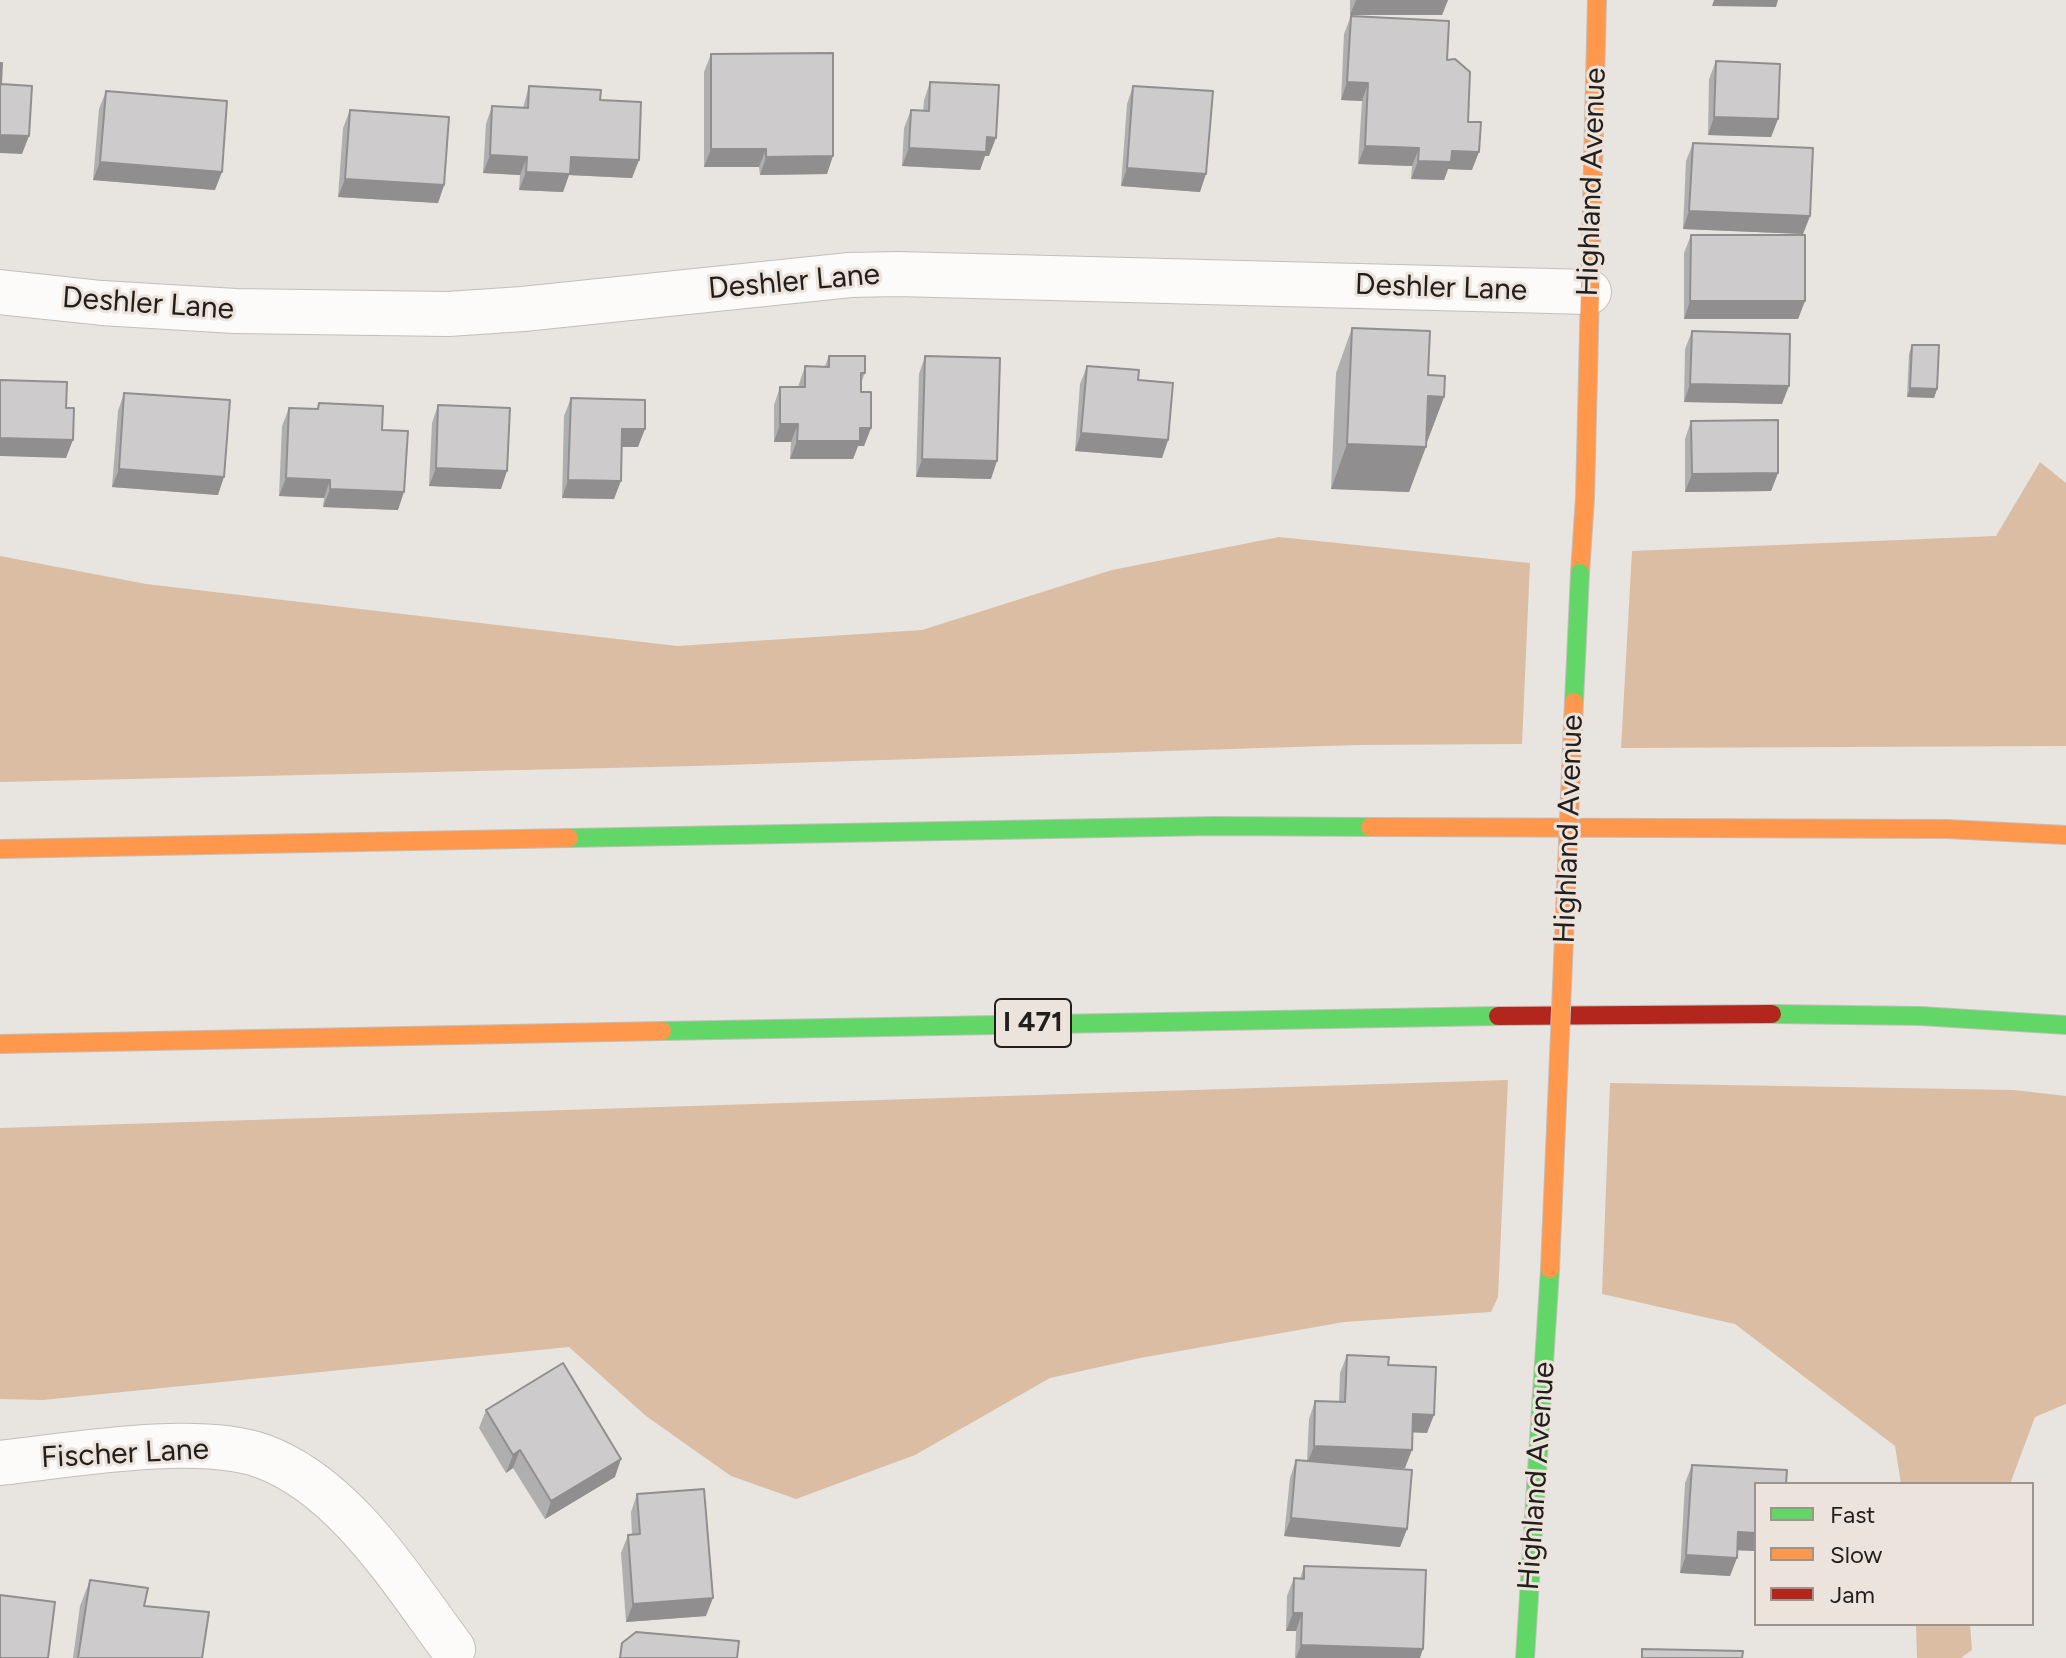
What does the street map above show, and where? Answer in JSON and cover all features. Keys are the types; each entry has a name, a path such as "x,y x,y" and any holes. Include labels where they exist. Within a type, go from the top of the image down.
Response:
{"main road":[{"name":"Highland Avenue","path":"1525,1658 1549,1312 1585,498 1597,0"},
{"path":"0,849 1214,826 1947,829 2066,835"},
{"name":"I 471","path":"0,1044 1702,1013 1921,1016 2066,1025"}],"street":[{"name":"Deshler Lane","path":"0,292 114,304 235,311 448,314 881,274 1589,292"},
{"name":"Fischer Lane","path":"0,1463 171,1448 223,1448 262,1457 321,1491 346,1513 388,1562 453,1649"}],"shaded area":[{"path":"2040,462 2066,483 2066,746 1621,748 1632,551 1996,536"},
{"path":"1279,537 1530,563 1522,744 1357,745 695,766 0,782 0,556 146,584 677,646 922,630 1112,570"},
{"path":"1508,1080 1498,1297 1491,1312 1344,1322 1140,1358 1050,1378 915,1455 796,1499 731,1476 646,1416 569,1347 43,1400 0,1399 0,1128"},
{"path":"1610,1083 2014,1090 2066,1096 2066,1404 2035,1417 2011,1482 1901,1482 1895,1446 1735,1324 1602,1294"},
{"path":"1916,1626 1970,1626 1972,1650 1961,1658 1917,1658"}],"building":[{"path":"1351,16 1449,21 1447,60 1455,59 1470,72 1468,122 1481,122 1479,152 1452,151 1451,162 1418,161 1419,148 1365,146 1368,83 1347,82"},
{"path":"833,53 833,156 766,157 766,149 711,149 711,54"},
{"path":"1716,61 1780,64 1778,119 1714,117"},
{"path":"0,63 1,84 32,86 29,136 0,135"},
{"path":"930,82 999,85 996,138 987,137 986,152 909,148 911,110 929,111"},
{"path":"529,86 601,90 600,100 641,102 639,160 571,157 570,174 526,172 527,157 490,155 492,106 528,108"},
{"path":"1133,86 1213,91 1206,174 1127,168"},
{"path":"106,91 227,101 222,172 100,162"},
{"path":"350,110 449,117 444,185 345,179"},
{"path":"1693,143 1813,148 1810,216 1689,211"},
{"path":"1691,235 1805,235 1805,301 1690,301"},
{"path":"1352,328 1430,331 1428,375 1445,376 1444,397 1428,396 1426,447 1347,444"},
{"path":"1692,331 1790,334 1789,386 1690,384"},
{"path":"1912,345 1939,345 1937,389 1910,388"},
{"path":"829,356 865,356 861,392 871,392 871,428 860,428 860,441 797,441 798,424 780,424 780,387 805,387 805,366 829,367"},
{"path":"925,356 1000,358 997,461 922,459"},
{"path":"1087,366 1139,370 1138,380 1173,383 1168,440 1081,433"},
{"path":"0,380 67,382 66,408 74,408 73,440 0,438"},
{"path":"124,393 230,400 224,477 119,469"},
{"path":"571,398 645,400 645,429 622,429 621,481 568,480"},
{"path":"319,403 383,406 382,430 408,431 404,492 330,489 330,480 286,478 289,408 318,409"},
{"path":"438,405 510,408 507,471 436,468"},
{"path":"1778,420 1778,473 1692,474 1691,421"},
{"path":"1347,1355 1389,1357 1388,1365 1436,1367 1434,1415 1413,1414 1412,1450 1314,1446 1315,1401 1345,1402"},
{"path":"563,1363 621,1459 551,1501 520,1450 513,1455 486,1410"},
{"path":"1296,1460 1412,1470 1407,1529 1291,1518"},
{"path":"1692,1465 1787,1470 1786,1482 1754,1482 1754,1533 1738,1532 1737,1558 1686,1555"},
{"path":"704,1489 713,1598 633,1604 628,1535 640,1534 637,1494"},
{"path":"1304,1566 1426,1570 1423,1649 1301,1645 1302,1613 1293,1613 1294,1578 1304,1579"},
{"path":"90,1580 148,1588 144,1606 209,1612 202,1658 78,1658"},
{"path":"0,1595 55,1602 48,1658 0,1658"},
{"path":"636,1632 739,1641 737,1658 620,1658 622,1643"},
{"path":"1642,1649 1743,1651 1742,1658 1642,1658"}],"traffic: fast":[{"path":"1574,702 1580,573"},
{"path":"569,838 1214,826 1370,827"},
{"path":"1772,1014 1921,1016 2066,1025"},
{"path":"662,1031 1498,1016"},
{"path":"1525,1658 1550,1269"}],"traffic: slow":[{"path":"1580,573 1585,498 1597,0"},
{"path":"1550,1269 1574,702"},
{"path":"1370,827 1947,829 2066,835"},
{"path":"0,849 569,838"},
{"path":"0,1044 662,1031"}],"traffic: jam":[{"path":"1498,1016 1772,1014"}]}
